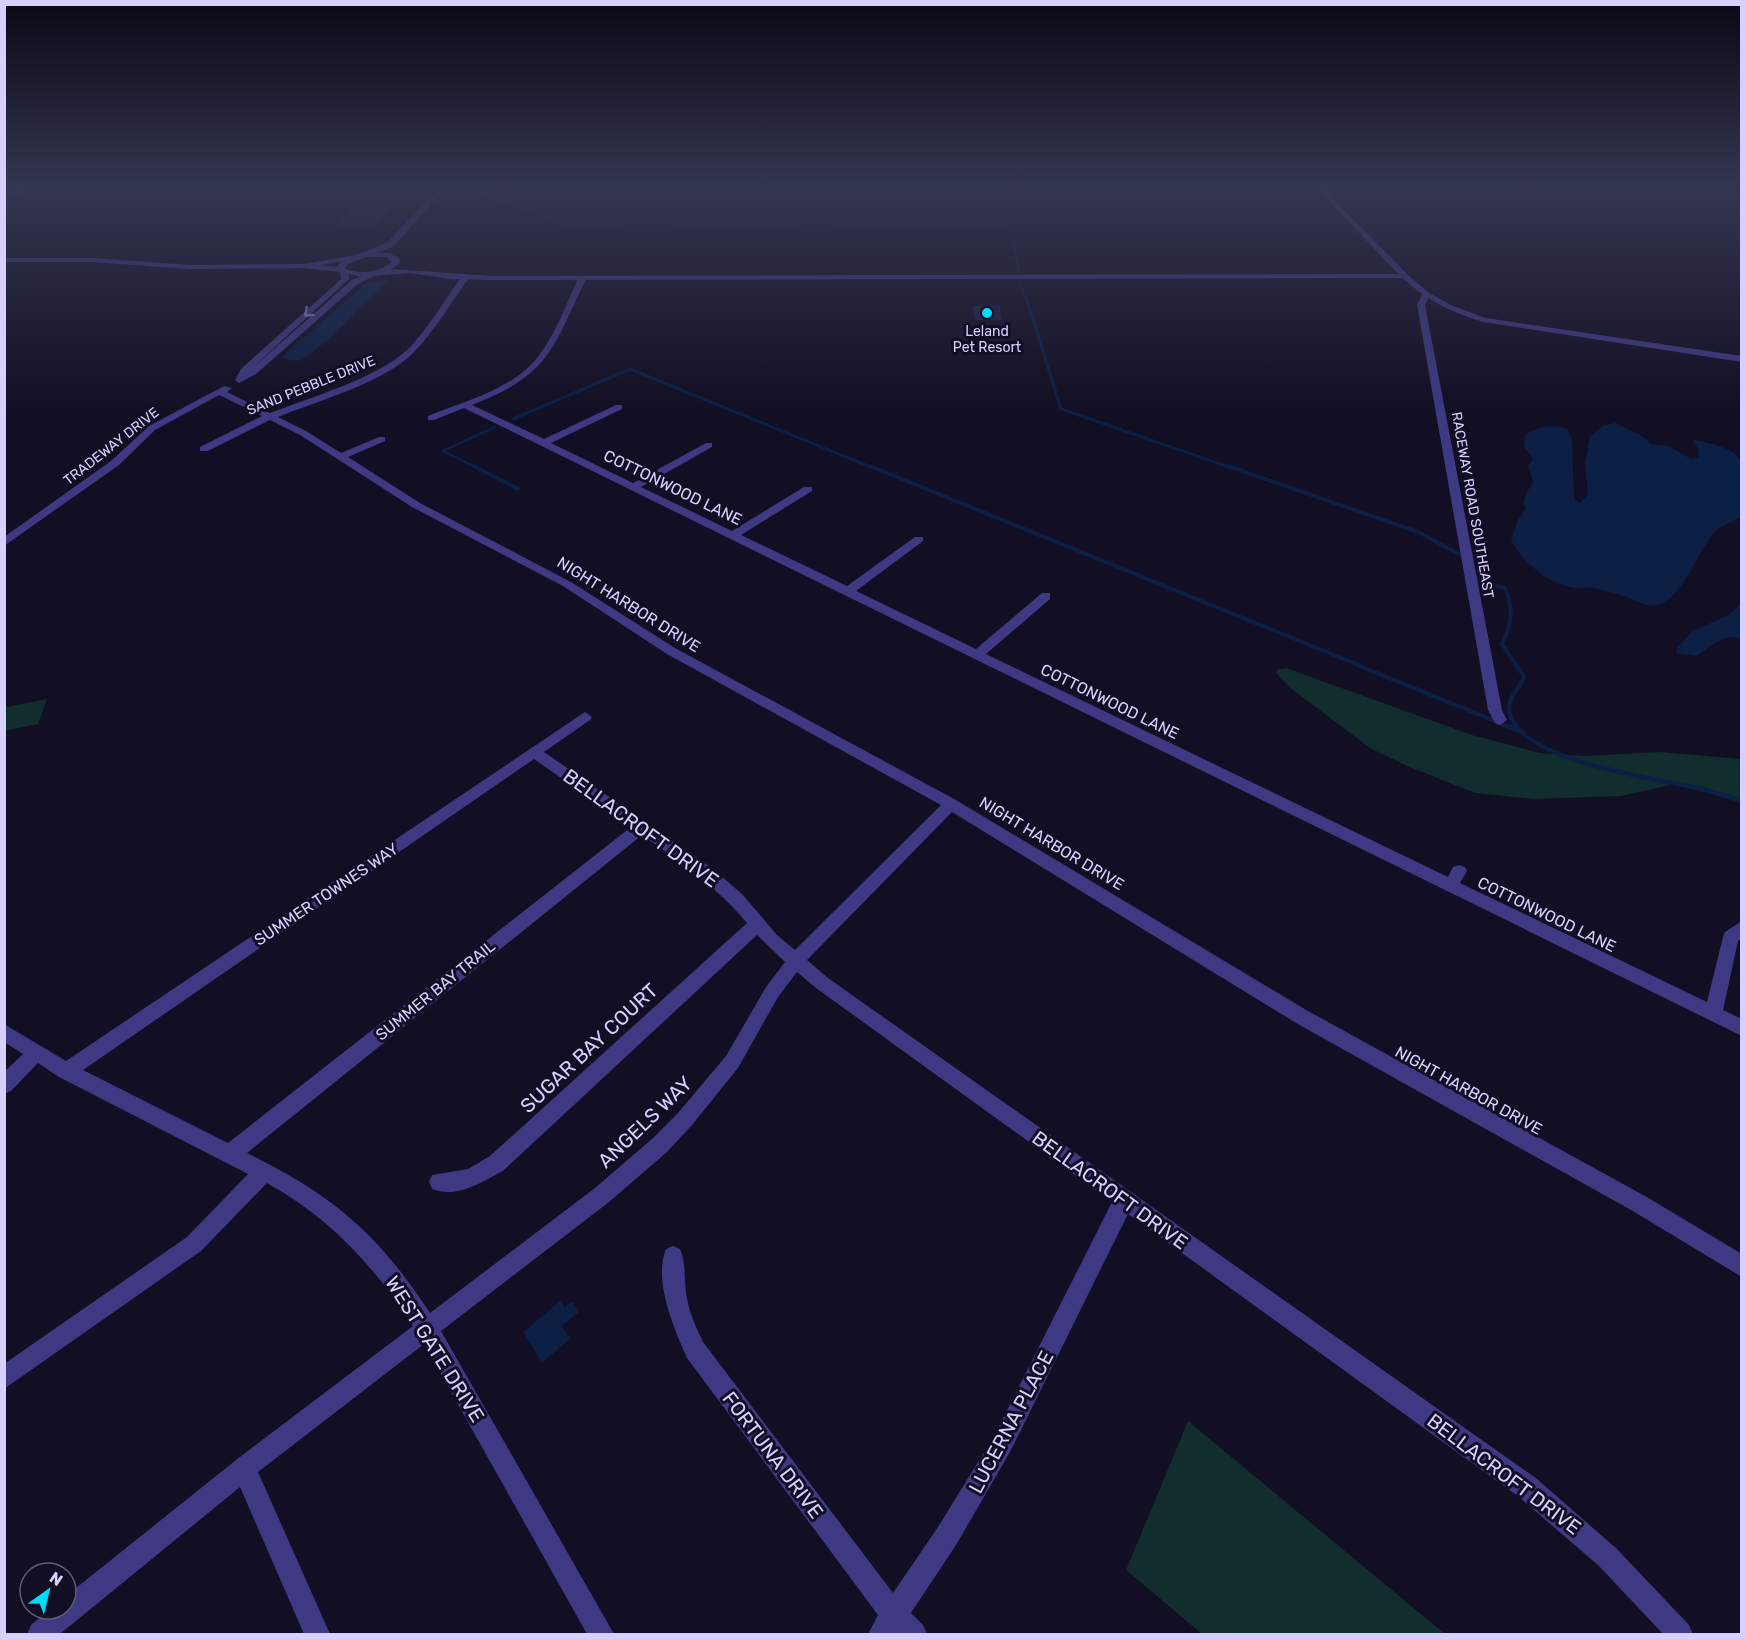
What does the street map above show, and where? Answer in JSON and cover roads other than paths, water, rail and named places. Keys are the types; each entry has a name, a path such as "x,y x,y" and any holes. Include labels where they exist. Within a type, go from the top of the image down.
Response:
{"street":[{"path":"140,263 190,267 304,266 343,270 356,274 424,273 465,278 1404,276"},
{"path":"304,266 318,263"},
{"name":"TRADEWAY DRIVE","path":"239,380 255,360 341,284 345,279 341,267 344,263"},
{"name":"TRADEWAY DRIVE","path":"4,543 115,463 152,428 253,372 355,282 393,263"},
{"path":"404,263 424,273"},
{"path":"1392,263 1426,295 1459,311 1500,323 1742,359"},
{"name":"SAND PEBBLE DRIVE","path":"204,449 270,416 369,377 402,359 412,350 465,278"},
{"path":"431,418 508,384 536,365 548,348 582,279"},
{"name":"RACEWAY ROAD SOUTHEAST","path":"1426,295 1421,305 1495,710 1500,720"},
{"name":"NIGHT HARBOR DRIVE","path":"220,392 303,433 416,505 567,584 695,665 951,804 1302,1017 1647,1209 1742,1267"},
{"name":"COTTONWOOD LANE","path":"463,404 978,654 1455,878 1742,1028"},
{"path":"544,443 619,407"},
{"path":"340,457 382,439"},
{"path":"633,487 709,445"},
{"path":"734,535 808,489"},
{"path":"848,591 919,539"},
{"path":"978,654 1046,596"},
{"name":"SUMMER TOWNES WAY","path":"66,1071 585,717"},
{"name":"BELLACROFT DRIVE","path":"534,752 722,886 795,962 1528,1488 1579,1529 1624,1572 1680,1635"},
{"name":"ANGELS WAY","path":"40,1635 244,1468 428,1330 602,1195 686,1119 732,1062 772,992 795,962 951,804"},
{"name":"SUMMER BAY TRAIL","path":"230,1154 641,827"},
{"name":"SUGAR BAY COURT","path":"439,1182 470,1179 497,1163 757,924"},
{"path":"1713,1014 1731,937 1742,928"},
{"name":"WEST GATE DRIVE","path":"4,1032 66,1071 265,1171 310,1198 363,1242 385,1268 428,1330 601,1635"},
{"path":"4,1085 36,1053"},
{"path":"4,1378 194,1244 265,1171"},
{"name":"LUCERNA PLACE","path":"881,1635 953,1527 1002,1444 1124,1200"},
{"name":"FORTUNA DRIVE","path":"673,1256 675,1291 680,1318 695,1350 853,1563 914,1635"},
{"path":"244,1468 317,1635"}],"water":[{"path":"388,280 345,324 308,356 295,361 282,357 366,283"},
{"path":"1615,423 1642,436 1651,444 1669,446 1691,459 1699,457 1698,448 1692,441 1695,440 1727,449 1741,460 1741,517 1716,531 1683,583 1667,600 1654,606 1597,589 1573,588 1553,581 1528,563 1511,540 1518,520 1526,509 1524,499 1533,482 1528,466 1533,459 1524,447 1526,434 1546,427 1556,426 1567,429 1572,440 1574,496 1575,500 1580,503 1588,494 1585,466 1590,436 1604,425"},
{"path":"1741,604 1741,638 1723,639 1697,656 1677,653 1676,649 1692,632 1730,614"},
{"path":"560,1301 565,1307 572,1301 579,1312 562,1326 570,1339 542,1363 523,1332"}],"waterway":[{"path":"1017,263 1019,273"},
{"path":"1019,282 1031,311"},
{"path":"1030,310 1061,409 1232,468"},
{"path":"513,419 630,369 873,468"},
{"path":"477,468 443,451 495,427"},
{"path":"474,466 518,489"},
{"path":"870,466 1361,666"},
{"path":"1228,466 1418,532 1459,554"},
{"path":"1479,576 1486,584 1505,588 1510,602 1511,616 1502,644 1517,666"},
{"path":"1357,665 1522,732"},
{"path":"1516,665 1524,676 1510,700 1509,709 1517,727 1535,742 1590,765 1698,788 1742,801"}],"place":[{"name":"Leland Pet Resort","path":"987,313"}]}
